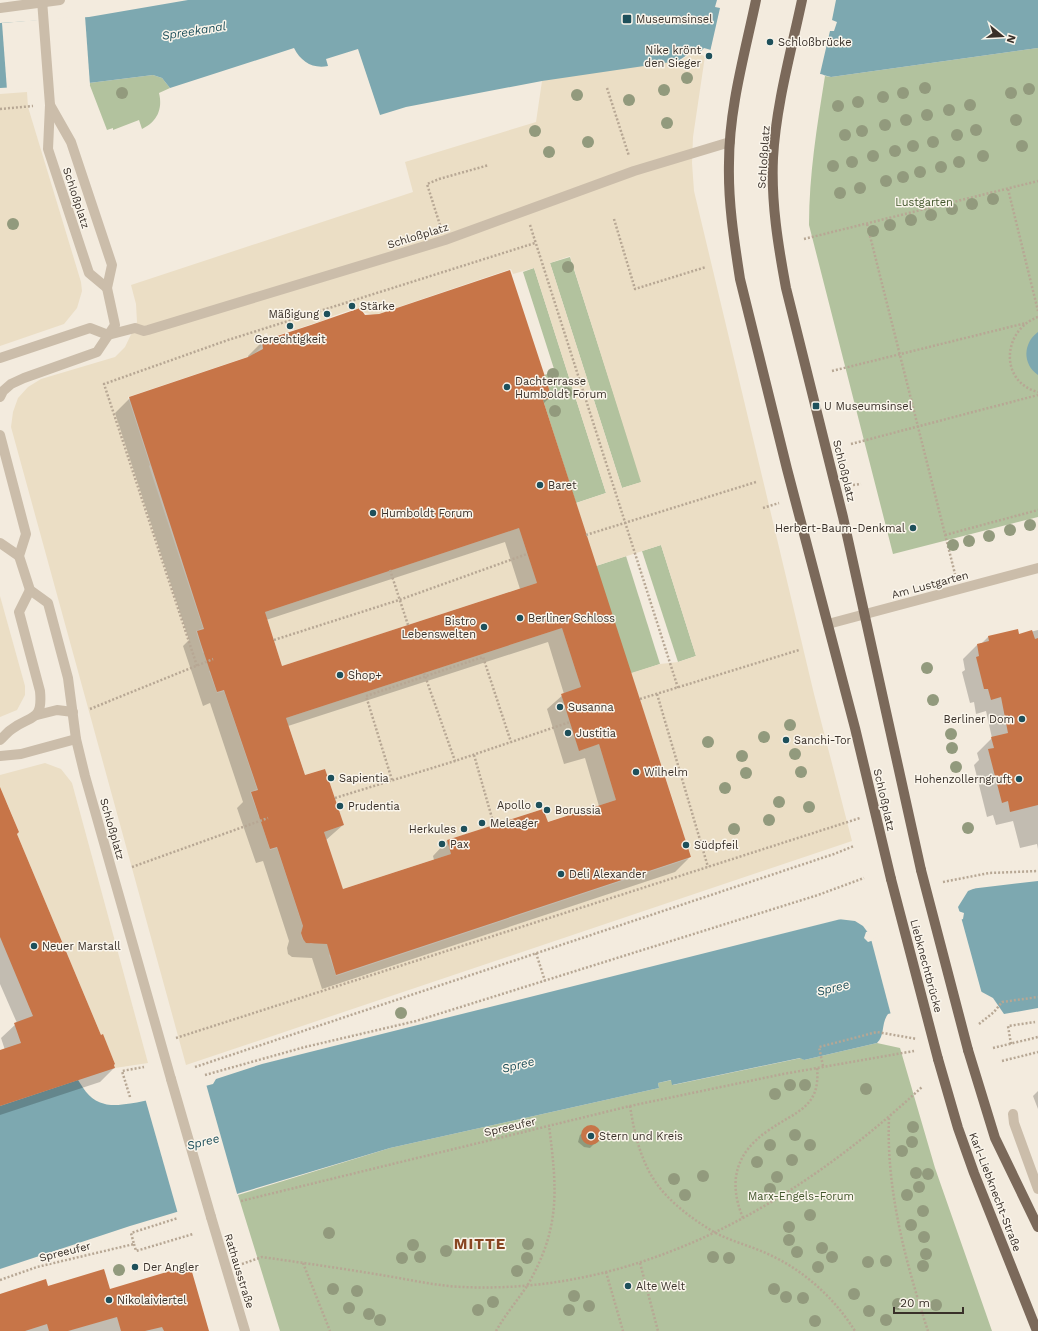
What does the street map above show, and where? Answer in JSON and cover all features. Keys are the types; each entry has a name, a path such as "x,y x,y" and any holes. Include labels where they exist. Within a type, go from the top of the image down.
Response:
{"main road":[{"name":"Schloßplatz","path":"756,0 742,68 730,142 729,163 731,215 740,279 891,879"},
{"name":"Schloßplatz","path":"802,0 786,77 773,158 773,200 778,247 786,288 866,614 921,870"},
{"name":"Liebknechtbrücke","path":"921,870 968,1050"},
{"name":"Liebknechtbrücke","path":"891,879 938,1059"},
{"name":"Karl-Liebknecht-Straße","path":"968,1050 995,1138 1038,1227"},
{"name":"Karl-Liebknecht-Straße","path":"938,1059 958,1128 974,1173 1037,1331"}],"street":[{"path":"0,8 60,0"},
{"name":"Schloßplatz","path":"42,2 50,105 48,149 89,273 107,288"},
{"name":"Schloßplatz","path":"0,397 3,391 11,384 97,352 108,335 114,329 116,319 107,288 112,265 71,142 50,105"},
{"name":"Schloßplatz","path":"108,335 135,328 144,331 445,240 634,171 730,142"},
{"path":"0,358 90,328 108,335"},
{"path":"0,435 26,534 19,556 30,590 19,612 40,690 42,703 37,715"},
{"path":"0,543 19,556"},
{"name":"Am Lustgarten","path":"828,624 1038,568"},
{"name":"Schloßplatz","path":"30,590 48,603 68,678 76,739 171,1079"},
{"path":"0,740 12,729 37,715 57,710 73,712"},
{"path":"0,756 21,754 76,739"},
{"name":"Rathausstraße","path":"171,1079 245,1331"},
{"path":"1013,1114 1014,1123 1038,1189"}],"path":[{"path":"607,88 634,171"},
{"path":"0,109 50,105"},
{"path":"445,240 427,184 439,178 489,165"},
{"path":"804,239 1038,181"},
{"path":"1008,189 1038,311"},
{"path":"526,211 678,688"},
{"path":"614,219 634,289 706,267"},
{"path":"867,224 959,590"},
{"path":"197,666 104,384 228,340 536,243"},
{"path":"832,371 1026,323 1038,317"},
{"path":"1026,323 1012,341 1010,356 1011,364 1017,378 1022,384 1038,394"},
{"path":"851,444 1038,394"},
{"path":"586,535 756,482"},
{"path":"853,486 861,484"},
{"path":"763,508 779,504"},
{"path":"945,535 1038,510"},
{"path":"274,640 399,600 527,554"},
{"path":"390,570 408,625"},
{"path":"640,699 799,650"},
{"path":"392,780 366,696 425,675 483,657 511,742"},
{"path":"89,710 213,659"},
{"path":"425,675 455,761"},
{"path":"657,694 708,867"},
{"path":"335,798 455,761 570,722"},
{"path":"474,754 494,825"},
{"path":"162,1043 874,814"},
{"path":"132,868 268,818"},
{"path":"196,1067 834,854 854,846"},
{"path":"943,882 989,873 1038,871"},
{"path":"205,1075 305,1047 416,1021 818,894 864,878"},
{"path":"536,953 545,980"},
{"path":"994,1012 1002,1002 1038,998"},
{"path":"1011,1044 1008,1026 1035,1022"},
{"path":"823,1066 819,1047 877,1032 888,1034"},
{"path":"993,1048 1038,1037"},
{"name":"Spreeufer","path":"241,1201 630,1106 817,1067 914,1051"},
{"path":"1002,1061 1038,1052"},
{"path":"130,1097 122,1071 144,1067"},
{"path":"743,1218 735,1195 736,1176 739,1165 745,1153 760,1136 796,1115 812,1098 818,1080 817,1067"},
{"path":"226,1269 262,1257 460,1287 527,1285 570,1280 606,1272 640,1263 686,1247 743,1218 796,1187 889,1118 922,1087"},
{"path":"630,1106 636,1140 641,1155 665,1194 680,1208 714,1232 771,1255 788,1265 826,1295 855,1331"},
{"path":"889,1118 888,1144 899,1223 908,1264 928,1331"},
{"path":"496,1331 527,1285 550,1235 554,1218 555,1176 549,1126"},
{"path":"134,1244 131,1233 178,1218"},
{"name":"Spreeufer","path":"0,1280 37,1267 134,1244 136,1251 193,1234"},
{"path":"303,1262 330,1331"},
{"path":"640,1263 658,1331"},
{"path":"606,1272 623,1331"}],"green space":[{"name":"Lustgarten","path":"1038,48 1038,517 893,554 809,225 812,169 825,76 831,77"},
{"path":"153,75 162,78 170,88 159,93 159,110 152,123 142,129 139,120 113,130 113,128 107,130 89,83"},
{"path":"570,257 642,482 622,488 550,263"},
{"path":"534,268 606,493 576,503 543,400 552,397 544,375 555,372 523,272"},
{"path":"661,545 696,656 678,662 642,551"},
{"path":"626,556 660,664 630,674 596,566"},
{"name":"Marx-Engels-Forum","path":"877,1043 900,1048 935,1168 992,1331 280,1331 238,1195 390,1148 659,1088 658,1083 672,1080 673,1085 801,1058 804,1060"}],"shaded area":[{"path":"692,53 705,56 693,137 692,163 694,191 814,694 852,841 186,1065 11,427 13,412 18,398 28,387 41,379 115,357 125,347 137,322 136,304 131,285 413,192 405,162 536,122 542,81 583,71 645,63 678,62","holes":["570,256 641,482 622,488 550,263","534,268 606,493 576,503 596,566 661,545 696,656 678,662 660,664 631,673 679,819 678,833 683,832 691,858 336,976 329,955 334,953 322,937 318,942 311,944 302,939 301,932 303,927 277,848 270,850 262,825 269,823 266,815 259,817 250,792 257,789 224,691 217,693 209,671 216,668 210,651 203,653 196,631 203,628 149,466 150,465 128,397 253,355 261,347 261,341 265,339 264,334 267,333 269,338 290,331 288,325 292,324 294,330 327,319 326,312 328,312 330,317 351,310 350,305 353,303 355,309 360,308 365,313 375,315 511,269 513,274"]},
{"path":"27,92 28,107 81,282 82,291 77,308 64,324 0,346 0,94"},
{"path":"519,528 537,583 282,666 265,612"},
{"path":"0,596 25,686 25,695 17,710 0,717"},
{"path":"562,628 581,687 561,694 579,750 599,744 616,800 547,822 543,809 447,840 451,854 343,889 324,832 344,825 325,769 305,775 286,718"},
{"path":"45,763 61,769 72,783 148,1063 115,1068 115,1064 103,1035 101,1035 17,834 19,832 7,803 0,793 0,775"}],"water":[{"name":"Spreekanal","path":"188,0 1038,0 1038,48 831,77 712,46 711,50 704,48 700,52 693,51 678,61 542,81 406,107 380,115 358,49 326,59 328,66 323,67 312,65 304,61 294,48 170,88 162,78 153,75 89,83 0,88 0,23 89,17"},
{"path":"1038,332 1038,375 1029,365 1026,354 1029,342"},
{"name":"Spree","path":"1038,881 1038,1008 1004,1014 993,998 980,991 888,1014 884,1021 881,1037 877,1043 804,1060 800,1058 672,1085 671,1080 658,1083 659,1088 390,1148 130,1226 0,1269 0,1106 78,1080 86,1092 100,1103 114,1105 141,1102 213,1084 216,1079 262,1064 841,919 970,889","holes":["958,911 964,913 963,919 960,920 868,942 864,938 866,932"]}],"pier":[{"name":"Schloßbrücke","path":"717,0 836,0 832,20 837,22 834,31 830,31 820,74 824,75 824,78 713,49 710,52 720,8 715,7"},
{"path":"85,16 90,85 7,90 2,23"},
{"path":"955,882 971,887 983,885 968,891 958,907 960,913 869,934 863,926 855,921 838,919 857,906 901,890"},
{"path":"961,917 982,994 891,1015 871,939"},
{"path":"206,1084 238,1197 178,1214 145,1098"}],"building":[{"name":"Berliner Schloss","path":"510,270 552,398 543,400 691,857 336,975 327,944 306,943 303,939 301,933 303,926 277,847 270,849 251,792 258,790 224,690 217,692 201,644 197,631 204,629 129,397 248,357 263,349 262,341 360,308 365,315 379,314","holes":["519,528 537,583 282,666 265,612","562,628 581,687 561,694 579,751 599,744 616,800 548,822 543,809 447,840 451,854 343,889 324,832 344,825 325,769 305,775 286,718"]},
{"name":"Berliner Dom","path":"1018,629 1019,634 1032,630 1035,639 1038,638 1038,805 1010,812 1008,801 1002,803 988,749 994,748 991,737 1008,733 1001,697 991,700 988,689 984,689 976,657 979,656 977,644 989,641 988,636"},
{"name":"Neuer Marstall","path":"0,787 19,832 17,834 101,1035 103,1034 115,1064 115,1068 0,1106 0,1050 21,1043 14,1023 33,1016 0,937"},
{"name":"Stern und Kreis","path":"591,1125 598,1128 601,1135 598,1142 591,1145 584,1142 581,1135 584,1128"},
{"path":"190,1265 209,1331 164,1331 162,1327 145,1331 121,1331 117,1317 68,1331 49,1331 47,1324 25,1331 0,1331 0,1294 46,1279 48,1286 104,1269 110,1289"}],"place":[{"name":"Museumsinsel","path":"627,19"},
{"name":"Schloßbrücke","path":"770,42"},
{"name":"Nike krönt den Sieger","path":"709,56"},
{"name":"Stärke","path":"352,306"},
{"name":"Mäßigung","path":"327,314"},
{"name":"Gerechtigkeit","path":"290,326"},
{"name":"Dachterrasse Humboldt Forum","path":"507,387"},
{"name":"U Museumsinsel","path":"816,406"},
{"name":"Baret","path":"540,485"},
{"name":"Humboldt Forum","path":"373,513"},
{"name":"Herbert-Baum-Denkmal","path":"913,528"},
{"name":"Berliner Schloss","path":"520,618"},
{"name":"Bistro Lebenswelten","path":"484,627"},
{"name":"Shop+","path":"340,675"},
{"name":"Susanna","path":"560,707"},
{"name":"Berliner Dom","path":"1022,719"},
{"name":"Justitia","path":"568,733"},
{"name":"Sanchi-Tor","path":"786,740"},
{"name":"Wilhelm","path":"636,772"},
{"name":"Sapientia","path":"331,778"},
{"name":"Hohenzollerngruft","path":"1019,779"},
{"name":"Apollo","path":"539,805"},
{"name":"Prudentia","path":"340,806"},
{"name":"Borussia","path":"547,810"},
{"name":"Meleager","path":"482,823"},
{"name":"Herkules","path":"464,829"},
{"name":"Pax","path":"442,844"},
{"name":"Südpfeil","path":"686,845"},
{"name":"Deli Alexander","path":"561,874"},
{"name":"Neuer Marstall","path":"34,946"},
{"name":"Stern und Kreis","path":"591,1136"},
{"name":"Der Angler","path":"135,1267"},
{"name":"Alte Welt","path":"628,1286"},
{"name":"Nikolaiviertel","path":"109,1300"}],"district":[{"name":"MITTE","path":"480,1244"}]}
